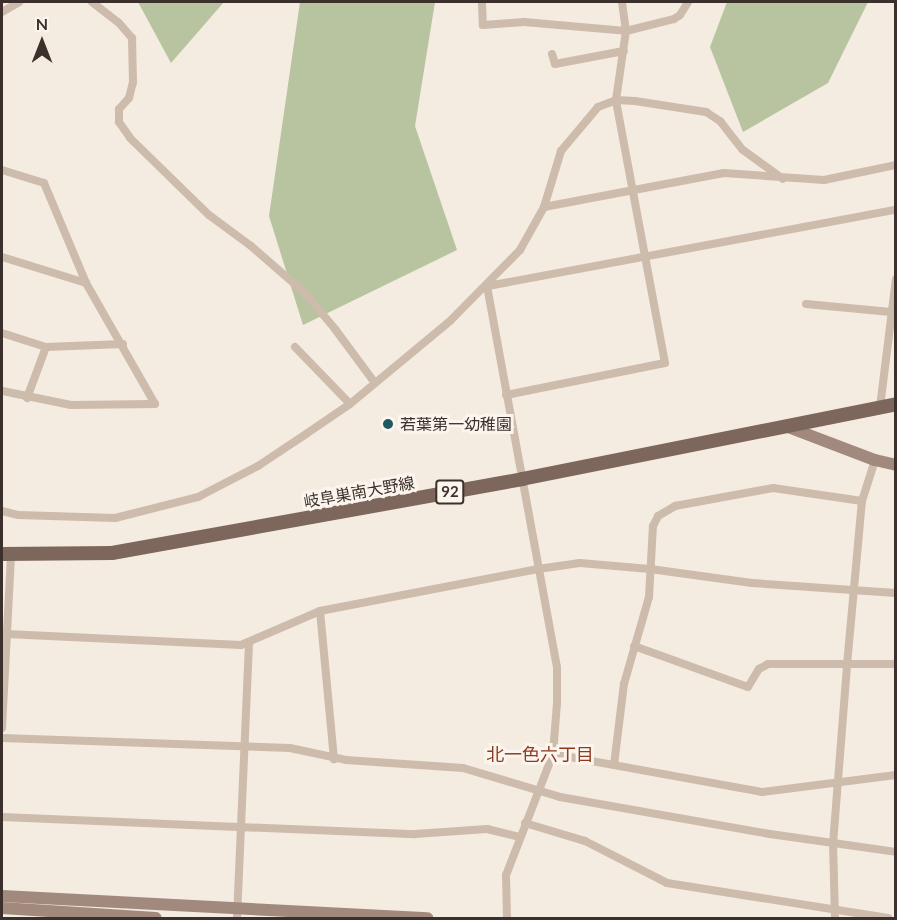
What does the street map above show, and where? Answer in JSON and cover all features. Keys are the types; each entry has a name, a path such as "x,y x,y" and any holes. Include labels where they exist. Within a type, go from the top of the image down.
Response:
{"main road":[{"name":"岐阜巣南大野線","path":"6,554 112,553 522,479 896,404"}],"street":[{"path":"2,12 19,2"},
{"path":"92,2 119,23 132,38 133,82 129,98 119,110 119,122 130,138 209,214 251,246 304,292 375,383"},
{"path":"482,2 483,25 524,22 626,31 674,19 680,15 688,2"},
{"path":"506,395 665,363 616,100 626,31 622,2"},
{"path":"552,54 555,64 624,51"},
{"path":"2,511 18,515 115,518 198,497 258,466 350,404 487,286 520,250 544,207 561,151 592,111 616,100 706,112 720,121 743,150 783,179"},
{"path":"544,207 724,173 783,179 824,180 896,165"},
{"path":"2,170 44,183 86,283 123,344 155,404 71,405 27,398 2,391"},
{"path":"487,286 896,210"},
{"path":"2,258 86,283"},
{"path":"880,407 895,284"},
{"path":"487,286 557,667 553,754 506,875 507,918"},
{"path":"806,304 891,312"},
{"path":"2,333 46,347 123,344"},
{"path":"27,398 46,347"},
{"path":"295,347 350,404"},
{"path":"788,427 875,460 896,465"},
{"path":"834,914 833,844 847,665 862,501 875,460"},
{"path":"614,765 619,712 634,646 649,597 653,526 658,516 675,506 773,488 862,501"},
{"path":"2,728 3,654 6,634 6,554"},
{"path":"6,634 249,644 320,611 538,568 580,563 650,569 752,583 896,593"},
{"path":"320,611 334,759"},
{"path":"238,913 249,644"},
{"path":"634,646 748,687 759,669 768,664 896,664"},
{"path":"2,738 290,748 334,759 463,768 537,792 833,844 896,852"},
{"path":"553,754 762,792 896,775"},
{"path":"2,816 415,834 488,829 519,837"},
{"path":"525,823 585,841 667,883 834,914 888,918"},
{"path":"2,896 238,913 428,918"},
{"path":"2,908 156,918"}],"green space":[{"path":"138,2 224,2 171,63"},
{"path":"300,2 435,2 415,126 457,250 303,325 269,216"},
{"path":"727,2 868,2 828,83 743,132 710,47"}],"place":[{"name":"若葉第一幼稚園","path":"388,424"}],"district":[{"name":"北一色六丁目","path":"540,754"}]}
